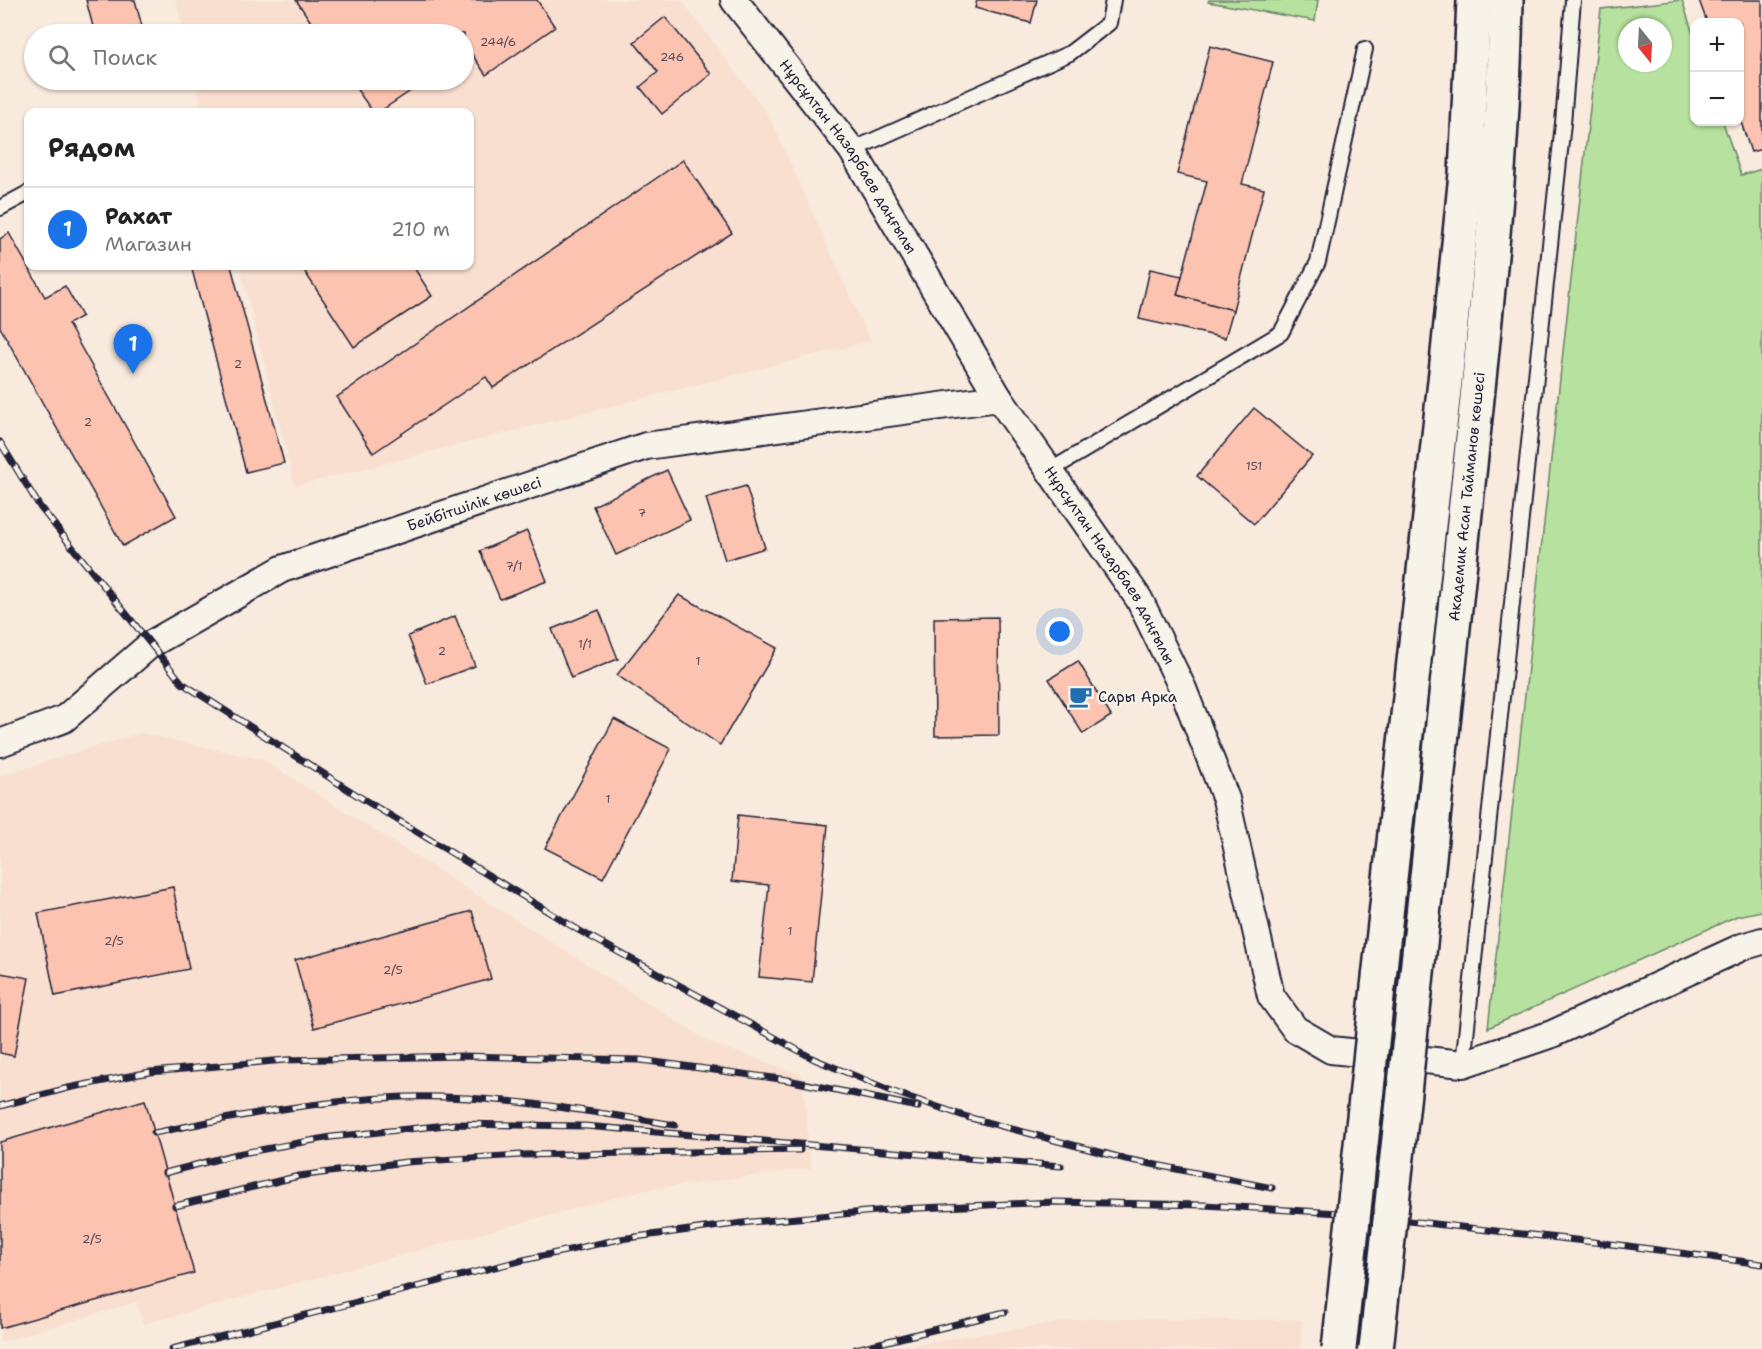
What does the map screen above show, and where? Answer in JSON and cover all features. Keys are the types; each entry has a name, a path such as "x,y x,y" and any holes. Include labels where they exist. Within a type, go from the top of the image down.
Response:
{"main road":[{"path":"1339,1349 1463,197 1474,0"},
{"name":"Академик Асан Тайманов көшесі","path":"1376,1349 1484,333 1505,79 1506,0"}],"street":[{"name":"Нұрсұлтан Назарбаев даңғылы","path":"734,0 852,150 999,398 1139,599 1183,689 1226,799 1271,996 1296,1029 1331,1050 1464,1064"},
{"name":"Бейбітшілік көшесі","path":"0,743 64,719 151,644 282,569 646,446 999,398"},
{"path":"1464,1064 1552,1034 1742,947 1762,941"}],"lane":[{"path":"852,150 1070,52 1109,22 1113,0"},
{"path":"1464,1064 1563,123 1573,0"},
{"path":"1051,470 1281,333 1318,262 1365,49"},
{"path":"0,208 24,195"}],"shaded area":[{"path":"176,0 681,0 769,116 870,341 295,486 241,270 474,270 474,108 202,108 198,90 474,90 474,24 182,24"},
{"path":"140,733 263,760 711,1043 802,1075 811,1168 644,1190 143,1324 137,1302 0,1342 0,776"},
{"path":"1083,1319 1302,1320 1300,1349 884,1349"}],"green space":[{"path":"1209,0 1318,0 1315,21 1208,2"},
{"path":"1682,0 1690,25 1690,126 1724,126 1741,175 1762,169 1762,911 1737,916 1488,1028 1601,9"}],"building":[{"path":"86,0 135,0 141,24 92,24"},
{"path":"296,0 537,0 555,27 486,75 474,57 474,24 312,24"},
{"path":"977,0 1037,0 1031,23 975,8"},
{"path":"1699,0 1762,0 1762,149 1751,152 1742,126 1744,18 1706,18"},
{"path":"665,17 711,74 662,114 640,87 658,72 634,42"},
{"path":"1210,46 1273,62 1242,184 1264,189 1233,310 1177,295 1207,181 1177,174"},
{"path":"357,90 412,90 385,108 370,108"},
{"path":"683,160 732,233 493,388 486,377 373,453 337,397"},
{"path":"9,233 24,260 24,270 30,270 45,297 65,286 82,316 68,324 176,516 123,546 0,327 0,239"},
{"path":"1150,269 1182,276 1177,295 1233,310 1225,338 1139,319"},
{"path":"192,270 232,270 284,463 246,472"},
{"path":"304,270 416,270 432,296 354,347"},
{"path":"1254,408 1312,456 1254,524 1197,476"},
{"path":"667,470 690,520 616,555 593,506"},
{"path":"746,486 765,548 725,560 706,498"},
{"path":"527,531 547,581 500,599 480,551"},
{"path":"679,595 777,648 720,745 617,675"},
{"path":"599,610 618,659 571,678 552,629"},
{"path":"455,616 475,666 427,684 408,636"},
{"path":"998,617 999,735 935,736 934,618"},
{"name":"Сары Арка","path":"1078,661 1111,716 1083,734 1049,679"},
{"path":"614,719 671,749 603,878 545,848"},
{"path":"738,815 828,825 812,982 759,977 769,885 732,881"},
{"path":"173,887 189,969 55,996 38,913"},
{"path":"472,911 491,979 314,1028 295,960"},
{"path":"0,973 29,978 14,1056 0,1053"},
{"path":"145,1100 194,1273 0,1328 0,1142"}],"railway":[{"path":"0,442 40,507 182,683 363,799 580,931 814,1059 894,1092 967,1117 1126,1159 1272,1188"},
{"path":"0,1106 68,1088 150,1072 285,1060 462,1056 640,1060 788,1080 918,1107"},
{"path":"154,1133 309,1105 403,1097 505,1101 675,1125"},
{"path":"165,1173 237,1154 331,1137 456,1124 585,1126 1061,1166"},
{"path":"175,1206 299,1176 406,1162 521,1155 800,1150"},
{"path":"172,1349 519,1261 620,1239 751,1222 899,1209 1054,1202 1204,1205 1339,1213 1628,1246 1762,1264"},
{"path":"856,1349 1005,1312"}],"place":[{"name":"Рахат","path":"133,374"},
{"name":"Сары Арка","path":"1080,697"}]}
